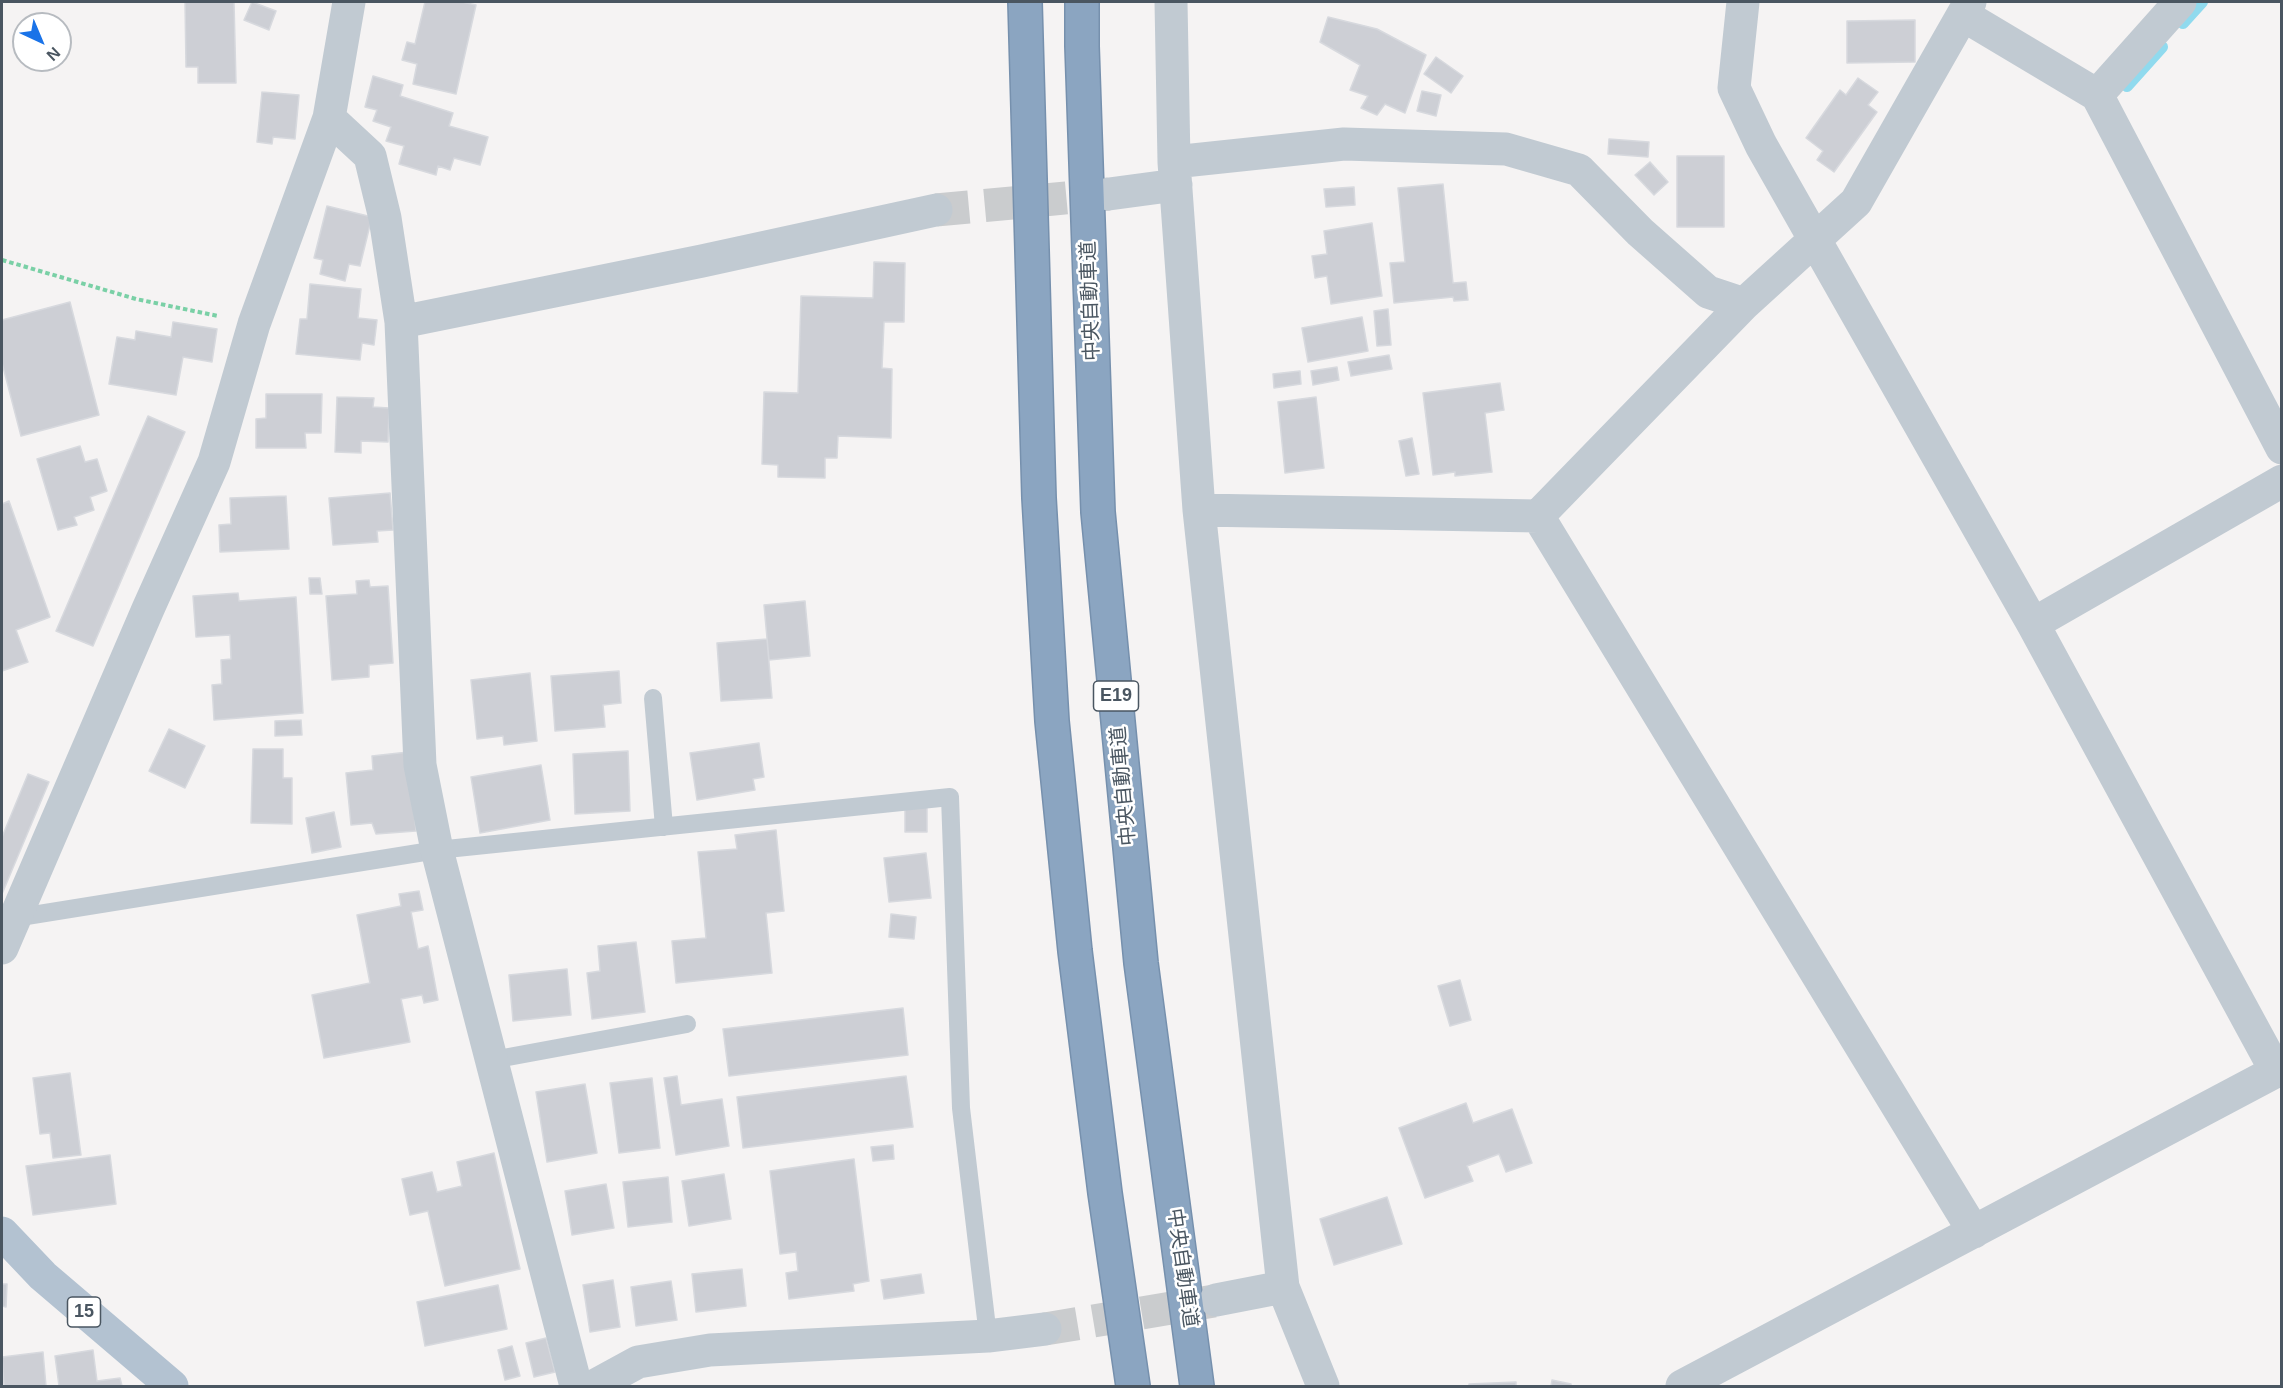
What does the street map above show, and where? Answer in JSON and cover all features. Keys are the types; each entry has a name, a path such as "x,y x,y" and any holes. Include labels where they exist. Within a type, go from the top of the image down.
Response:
{"highway":[{"path":"1025,2 1039,498 1052,721 1076,962 1105,1193 1133,1386"},
{"name":"中央自動車道","path":"1082,2 1098,512 1141,963 1197,1386"}],"main road":[{"name":"15","path":"2,1233 43,1276 172,1386"}],"street":[{"path":"2,948 214,462 254,324 329,118 349,2"},
{"path":"1171,2 1175,173 1199,510 1283,1287 1323,1386"},
{"path":"1682,1386 2279,1070 2033,624 1761,145 1734,88 1743,2"},
{"path":"2097,95 2180,2"},
{"path":"1199,510 1538,516 1744,304 1817,240 1856,202 1967,8 2097,95 2282,448"},
{"path":"329,118 370,156 385,218 401,322 420,765 437,850 576,1386"},
{"path":"1109,194 1175,173 1344,144 1506,149 1579,170 1640,232 1708,292 1744,304"},
{"path":"401,322 702,261 936,210"},
{"path":"2033,624 2282,481"},
{"path":"1538,516 1974,1232"},
{"path":"1216,1300 1283,1287"},
{"path":"594,1386 638,1362 710,1350 988,1336 1045,1329"}],"lane":[{"path":"653,698 664,827"},
{"path":"14,918 437,850 950,797 961,1108 988,1336"},
{"path":"492,1060 687,1024"}],"path":[{"path":"2,260 136,299 254,324"}],"building":[{"path":"185,2 234,2 236,83 198,83 198,67 186,67"},
{"path":"252,2 276,11 269,30 244,20"},
{"path":"425,2 462,2 476,5 456,94 413,84 417,64 402,60 407,42 415,44"},
{"path":"1328,17 1377,29 1426,55 1405,113 1385,104 1377,115 1361,108 1368,96 1350,90 1360,65 1320,42"},
{"path":"1915,20 1915,62 1847,63 1847,21"},
{"path":"1436,57 1463,76 1451,93 1424,74"},
{"path":"373,76 403,85 400,96 453,113 449,126 488,137 480,165 454,158 450,170 438,166 436,175 399,164 404,146 386,141 391,127 373,121 377,110 365,107"},
{"path":"1858,78 1878,92 1868,105 1877,112 1834,172 1817,160 1823,151 1806,138 1840,90 1846,95"},
{"path":"1422,91 1441,95 1436,116 1417,111"},
{"path":"262,92 299,95 295,139 273,137 272,144 257,142"},
{"path":"1609,139 1649,142 1648,157 1608,154"},
{"path":"1677,156 1724,156 1724,227 1677,227"},
{"path":"1650,162 1668,182 1654,195 1635,175"},
{"path":"1443,184 1453,283 1466,282 1468,300 1454,301 1453,297 1394,303 1390,263 1405,262 1398,188"},
{"path":"1354,187 1355,205 1326,207 1324,189"},
{"path":"327,206 372,217 360,266 349,264 345,281 320,274 323,260 314,258"},
{"path":"1372,223 1382,296 1331,304 1327,276 1315,278 1312,256 1327,254 1324,231"},
{"path":"874,262 905,263 904,322 884,322 882,368 892,369 891,438 838,436 837,458 825,458 825,478 778,477 778,465 762,464 764,392 798,393 801,296 873,298"},
{"path":"310,284 361,289 358,318 377,320 374,345 362,343 360,360 296,354 300,319 307,319"},
{"path":"70,302 99,415 21,436 2,363 2,320"},
{"path":"1388,309 1391,345 1377,346 1374,311"},
{"path":"1362,317 1368,351 1308,362 1302,328"},
{"path":"173,322 217,329 212,362 183,357 176,395 109,384 117,337 135,340 136,331 171,337"},
{"path":"1389,355 1392,369 1351,376 1348,362"},
{"path":"1337,367 1339,380 1313,385 1311,371"},
{"path":"1300,371 1301,384 1274,388 1273,374"},
{"path":"1500,383 1504,410 1485,413 1492,472 1455,476 1455,472 1433,475 1423,393"},
{"path":"266,394 322,394 321,433 305,433 306,448 256,448 256,419 266,418"},
{"path":"337,397 374,398 373,407 389,408 388,442 361,441 361,453 335,452"},
{"path":"1316,397 1324,468 1285,473 1278,402"},
{"path":"148,416 185,432 93,646 56,631"},
{"path":"1412,438 1419,474 1406,476 1399,441"},
{"path":"80,446 85,462 97,459 107,491 90,497 94,510 74,517 77,525 58,530 37,459"},
{"path":"390,493 393,530 377,531 378,542 333,545 329,498"},
{"path":"286,496 289,549 220,552 219,525 231,524 230,498"},
{"path":"9,501 50,617 16,630 28,662 2,671 2,504"},
{"path":"309,578 320,578 322,594 310,594"},
{"path":"369,580 370,587 388,586 393,663 369,665 369,677 332,680 326,596 357,594 356,581"},
{"path":"238,593 239,601 296,597 303,713 214,720 212,685 222,684 221,660 231,659 230,635 196,637 193,596"},
{"path":"805,601 810,656 769,660 764,605"},
{"path":"767,639 772,698 721,701 717,643"},
{"path":"619,671 621,703 603,705 605,727 555,731 551,676"},
{"path":"530,673 537,741 504,745 503,736 477,739 471,680"},
{"path":"301,720 302,735 275,736 275,721"},
{"path":"169,729 205,746 185,788 149,771"},
{"path":"759,743 764,777 753,779 755,790 697,800 690,753"},
{"path":"253,749 283,749 283,778 292,778 292,824 251,823"},
{"path":"628,751 630,811 575,814 573,754"},
{"path":"408,752 416,831 376,834 372,823 351,825 346,773 373,770 372,756"},
{"path":"541,765 550,820 480,833 471,777"},
{"path":"28,774 49,782 2,894 2,837"},
{"path":"927,806 927,832 905,832 905,807"},
{"path":"334,812 341,847 312,853 306,818"},
{"path":"776,830 784,911 766,913 772,973 676,983 672,941 706,938 698,852 737,849 735,835"},
{"path":"926,853 931,898 889,902 884,858"},
{"path":"419,891 423,910 411,912 418,949 428,946 438,1000 424,1003 422,995 401,999 410,1042 324,1058 312,995 370,983 357,915 401,906 399,894"},
{"path":"891,914 916,917 914,939 889,937"},
{"path":"636,942 645,1012 592,1019 587,973 600,971 598,946"},
{"path":"567,969 571,1015 513,1021 509,975"},
{"path":"1460,980 1471,1020 1450,1026 1438,986"},
{"path":"903,1008 908,1055 729,1076 723,1029"},
{"path":"70,1073 81,1155 53,1158 50,1133 40,1134 33,1078"},
{"path":"677,1076 681,1105 722,1099 729,1146 676,1155 664,1078"},
{"path":"906,1076 913,1127 743,1148 737,1097"},
{"path":"652,1078 660,1148 619,1153 610,1083"},
{"path":"585,1084 597,1153 547,1162 536,1092"},
{"path":"1466,1103 1473,1123 1512,1109 1532,1163 1506,1172 1499,1154 1467,1166 1473,1181 1425,1198 1399,1128"},
{"path":"893,1145 894,1159 873,1161 871,1147"},
{"path":"494,1153 520,1269 445,1286 428,1211 410,1215 402,1179 432,1172 437,1192 462,1186 457,1162"},
{"path":"110,1155 116,1204 33,1215 26,1166"},
{"path":"854,1159 869,1281 853,1284 854,1291 789,1299 786,1273 798,1271 796,1252 780,1254 770,1171"},
{"path":"724,1174 731,1219 689,1226 682,1181"},
{"path":"668,1177 672,1222 628,1227 623,1182"},
{"path":"606,1184 614,1228 572,1235 565,1191"},
{"path":"1387,1197 1402,1244 1334,1265 1320,1219"},
{"path":"742,1269 746,1306 696,1312 692,1274"},
{"path":"921,1274 924,1293 884,1299 881,1280"},
{"path":"613,1280 620,1327 590,1332 583,1285"},
{"path":"671,1281 677,1320 636,1326 631,1287"},
{"path":"2,1284 7,1284 6,1307 2,1306"},
{"path":"498,1285 507,1329 425,1346 417,1302"},
{"path":"546,1338 555,1372 534,1377 526,1343"},
{"path":"512,1346 520,1376 505,1380 498,1350"},
{"path":"93,1350 97,1381 120,1378 122,1386 59,1386 55,1356"},
{"path":"43,1352 46,1386 4,1386 2,1357"},
{"path":"1552,1380 1571,1384 1571,1386 1551,1386"},
{"path":"1516,1382 1516,1386 1469,1386 1469,1384"}],"waterway":[{"path":"2183,23 2202,2"},
{"path":"2127,86 2162,47"}],"tunnel":[{"path":"936,210 1109,194"},
{"path":"1045,1329 1214,1301"}]}
